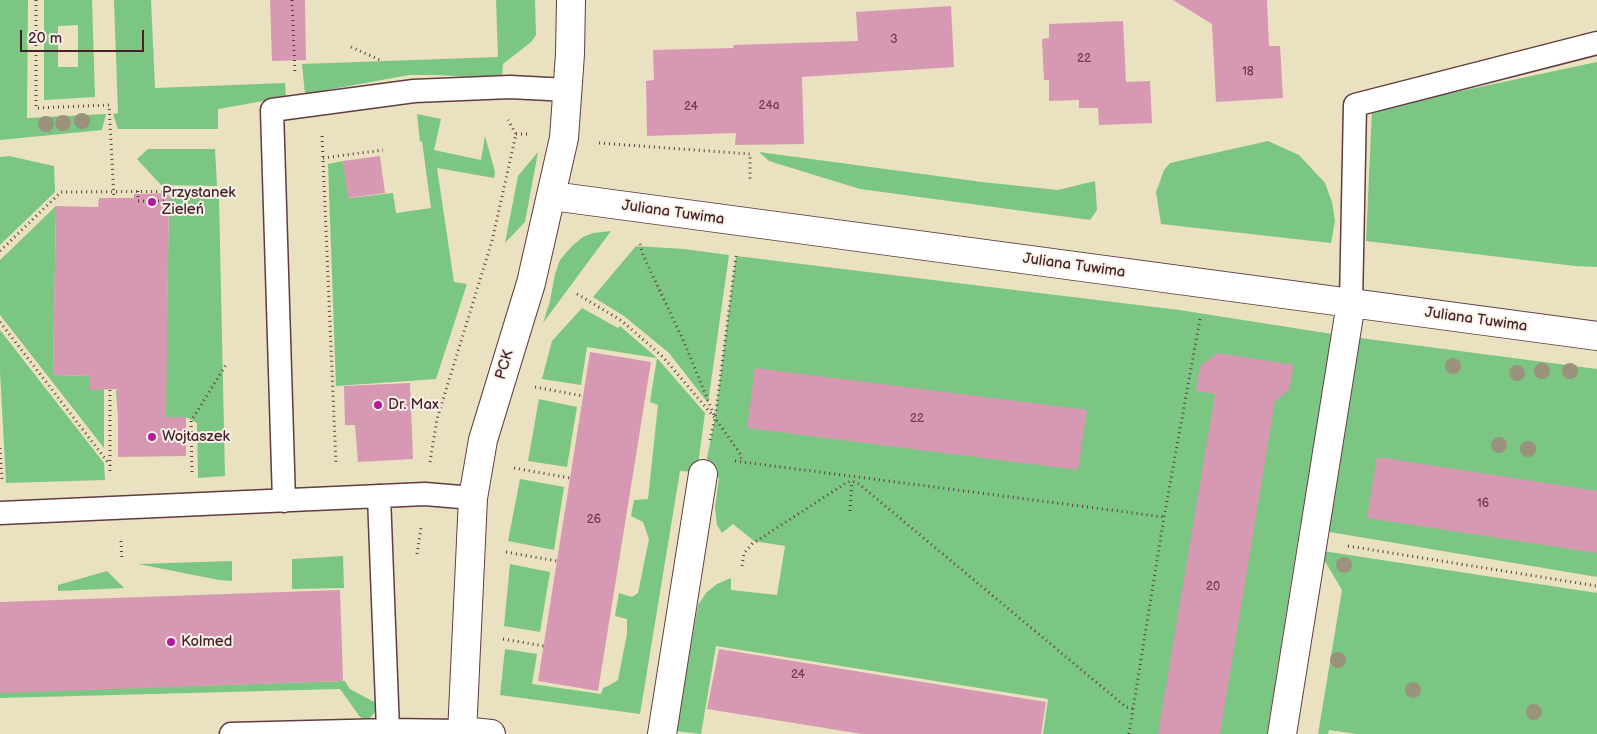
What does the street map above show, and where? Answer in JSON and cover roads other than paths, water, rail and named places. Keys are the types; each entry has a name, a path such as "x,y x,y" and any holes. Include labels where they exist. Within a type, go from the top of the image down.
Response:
{"street":[{"name":"PCK","path":"462,733 473,498 483,440 531,283 564,138 568,90 571,0"},
{"name":"Juliana Tuwima","path":"552,196 1597,336"},
{"path":"1282,734 1351,303"},
{"path":"662,734 703,474"},
{"path":"462,733 491,734"}],"lane":[{"path":"1351,303 1355,105 1597,43"},
{"path":"284,501 272,110 414,91 510,88 568,90"},
{"path":"0,513 425,494 473,498"},
{"path":"379,496 388,730"},
{"path":"231,734 388,730 462,733"}],"place":[{"name":"Przystanek Zieleń","path":"152,202"},
{"name":"Dr. Max","path":"378,405"},
{"name":"Wojtaszek","path":"152,437"},
{"name":"Kolmed","path":"171,642"}]}
